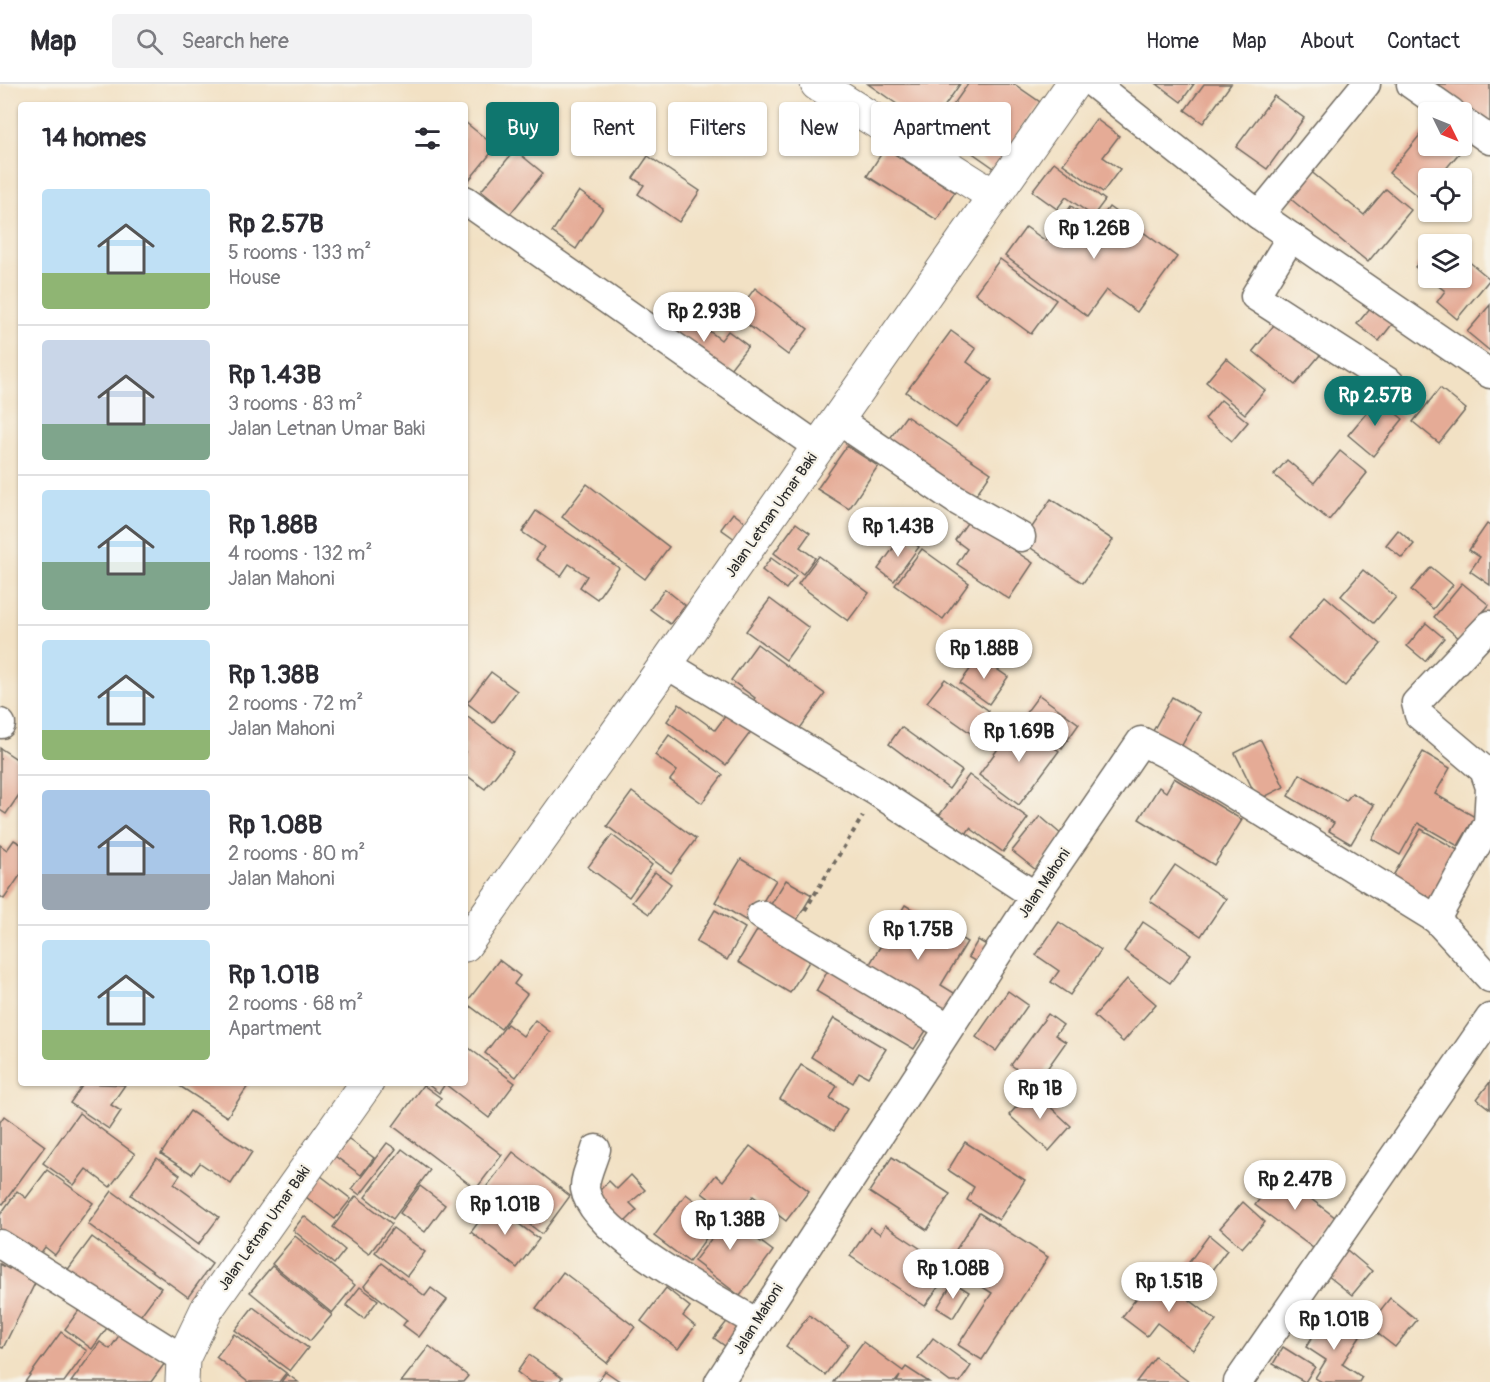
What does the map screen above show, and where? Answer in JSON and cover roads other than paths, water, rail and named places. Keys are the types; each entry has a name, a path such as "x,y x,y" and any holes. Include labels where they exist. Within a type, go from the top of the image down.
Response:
{"street":[{"path":"817,84 994,196"},
{"name":"Jalan Letnan Umar Baki","path":"468,941 666,664 1073,84"},
{"path":"1094,84 1259,215 1490,374"},
{"path":"1259,215 1366,84"},
{"path":"1411,84 1437,102"},
{"path":"1472,128 1490,140"},
{"path":"468,202 818,447"},
{"path":"1292,237 1255,296 1390,383"},
{"path":"838,420 956,500 1021,537"},
{"path":"1436,919 1488,824 1490,787 1484,770 1419,715 1416,703 1490,625"},
{"path":"666,664 877,792 1035,896"},
{"name":"Jalan Mahoni","path":"719,1382 788,1271 948,1027 1141,741 1176,759 1436,919 1490,978"},
{"path":"761,915 948,1027"},
{"path":"1238,1382 1490,1018"},
{"name":"Jalan Letnan Umar Baki","path":"182,1370 207,1309 365,1086"},
{"path":"596,1149 585,1189 595,1212 604,1223 666,1268 757,1323"},
{"path":"0,1244 182,1370"}]}
